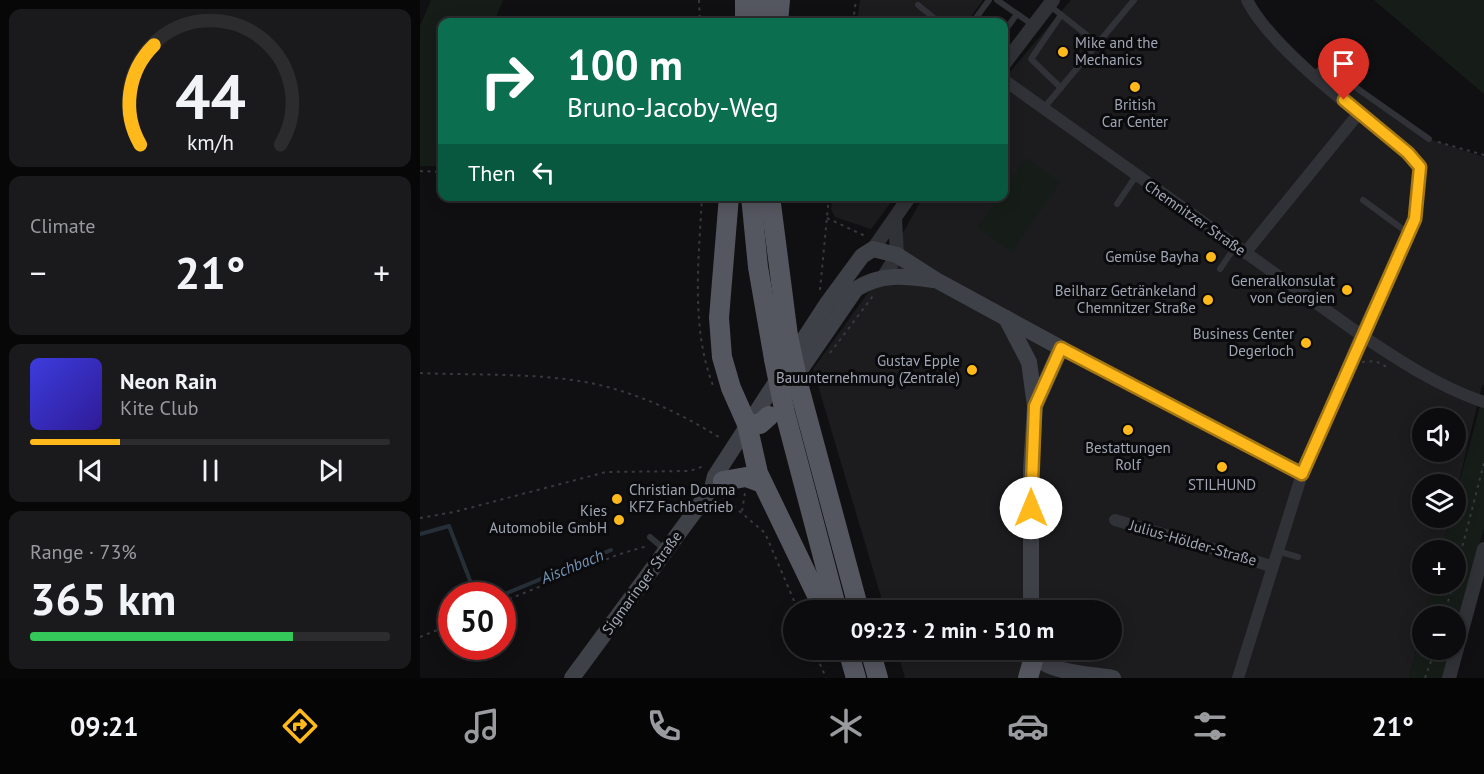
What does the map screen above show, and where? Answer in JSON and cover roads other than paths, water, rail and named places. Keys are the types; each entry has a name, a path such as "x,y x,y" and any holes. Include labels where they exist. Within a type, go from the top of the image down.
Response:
{"highway":[{"path":"745,0 745,18"},
{"path":"765,0 765,18"},
{"path":"778,18 780,0"},
{"path":"729,201 720,290 719,340 726,373 747,424 749,443 762,483 819,600"},
{"path":"751,201 758,267 774,359 777,413 834,600"},
{"path":"771,201 788,336 856,600"},
{"path":"747,424 760,424 777,413"},
{"path":"717,485 746,477 762,483"},
{"path":"847,660 855,677"},
{"path":"851,660 855,677"},
{"path":"873,660 878,675"},
{"path":"1028,678 1032,660"}],"main road":[{"name":"Sigmaringer Straße","path":"717,485 715,476 747,424 849,271 862,256 873,249"},
{"path":"873,249 897,255 936,280 1061,348 1035,406"},
{"name":"Sigmaringer Straße","path":"572,678 661,547 777,413 848,298 870,280 884,276"},
{"path":"884,276 936,280"},
{"path":"1004,315 1029,362 1035,406 1031,470 1031,600"},
{"path":"1044,660 1056,669 1113,678"}],"street":[{"name":"Julius-Hölder-Straße","path":"1238,678 1271,566 1302,474 1361,336 1415,219 1420,167 1408,153 1314,75 1266,28 1247,0"},
{"path":"1008,59 1051,3"},
{"name":"Chemnitzer Straße","path":"1008,83 1361,336 1443,386 1484,402"},
{"path":"1240,250 1359,113"},
{"name":"Sigmaringer Straße","path":"873,249 907,201"},
{"path":"884,276 897,255 895,219"},
{"path":"1061,348 1302,474"},
{"name":"Julius-Hölder-Straße","path":"1115,520 1271,566"},
{"path":"1449,678 1484,549"}],"lane":[{"path":"978,18 989,0"},
{"path":"997,0 1033,25"},
{"path":"1043,109 1134,0"},
{"path":"1051,3 1061,15 1098,44"},
{"path":"918,5 934,18"},
{"path":"1008,26 1017,14"},
{"path":"1060,88 1030,60 1061,15"},
{"path":"1314,75 1324,65 1429,139"},
{"path":"1117,204 1136,176"},
{"path":"1363,200 1408,234"},
{"path":"1220,270 1240,250"},
{"path":"650,537 661,547"},
{"path":"1276,551 1298,557"}],"waterway":[{"name":"Aischbach","path":"420,534 449,526 471,582"},
{"name":"Aischbach","path":"516,589 611,550"}],"place":[{"name":"Mike and the Mechanics","path":"1063,52"},
{"name":"British Car Center","path":"1135,87"},
{"name":"Gemüse Bayha","path":"1211,257"},
{"name":"Generalkonsulat von Georgien","path":"1347,290"},
{"name":"Beilharz Getränkeland Chemnitzer Straße","path":"1208,300"},
{"name":"Business Center Degerloch","path":"1306,343"},
{"name":"Gustav Epple Bauunternehmung (Zentrale)","path":"972,370"},
{"name":"Bestattungen Rolf","path":"1128,430"},
{"name":"STILHUND","path":"1222,467"},
{"name":"Christian Douma KFZ Fachbetrieb","path":"617,499"},
{"name":"Kies Automobile GmbH","path":"619,520"}]}
